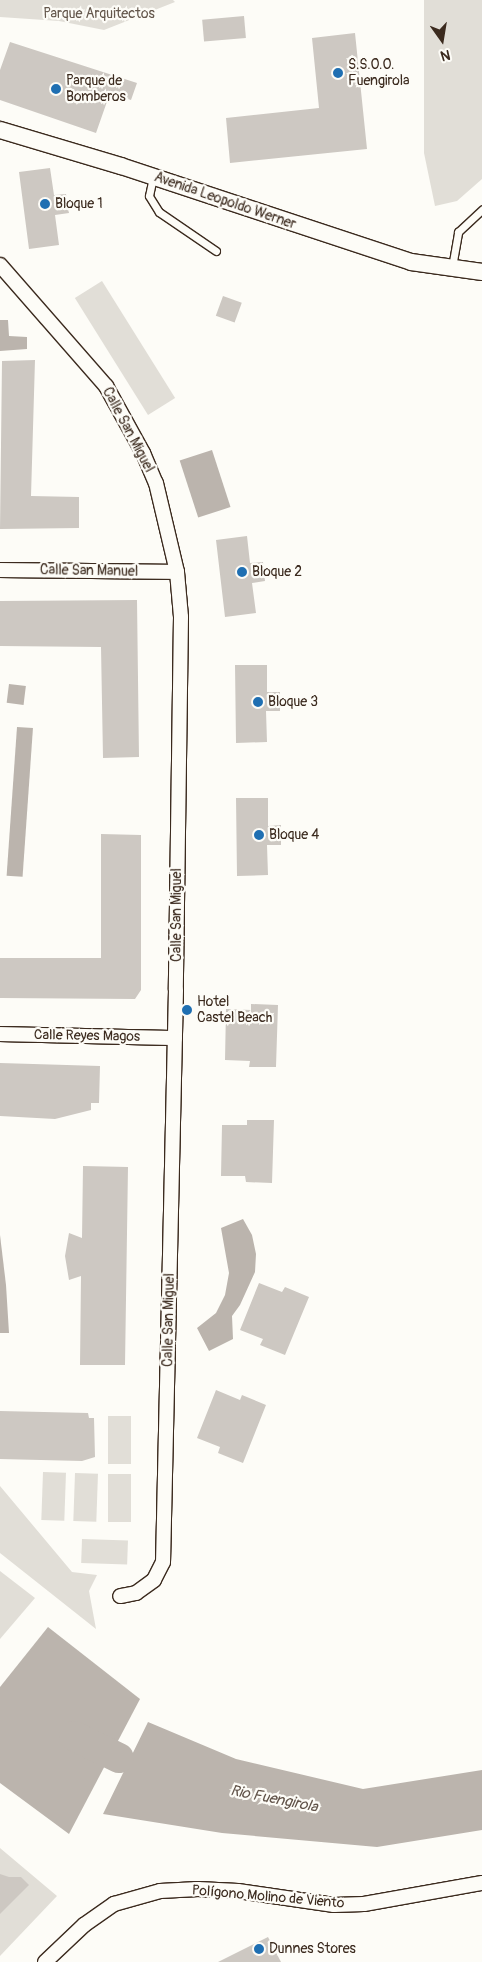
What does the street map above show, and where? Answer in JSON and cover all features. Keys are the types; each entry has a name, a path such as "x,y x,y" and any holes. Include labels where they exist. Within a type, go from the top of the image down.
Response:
{"street":[{"name":"Avenida Leopoldo Werner","path":"0,130 153,177 393,257 451,270 482,272"},
{"name":"Calle San Miguel","path":"0,265 106,386 143,453 156,483 177,572 181,618 175,1038 163,1562 154,1580 136,1593 120,1596"},
{"name":"Calle San Manuel","path":"0,570 177,572"},
{"name":"Calle Reyes Magos","path":"0,1034 175,1038"},
{"name":"Polígono Molino de Viento","path":"45,1962 84,1925 114,1904 160,1891 198,1889 334,1905 364,1904 482,1882"}],"lane":[{"path":"153,177 149,196 158,212 216,251"},
{"path":"451,270 458,232 482,210"}],"green space":[{"name":"Parque Arquitectos","path":"0,0 173,0 175,2 104,30 59,21 0,17"},
{"path":"424,0 482,0 482,179 457,201 435,206 424,153"},
{"path":"102,281 175,398 148,415 75,298"},
{"path":"108,1416 131,1416 131,1464 108,1464"},
{"path":"43,1472 66,1473 64,1521 41,1520"},
{"path":"75,1473 98,1474 96,1522 73,1521"},
{"path":"108,1474 131,1474 131,1522 108,1522"},
{"path":"0,1486 72,1572 97,1575 89,1591 96,1629 0,1553"},
{"path":"82,1539 128,1541 127,1565 81,1563"},
{"path":"0,1571 35,1598 0,1639"},
{"path":"0,1848 57,1896 0,1956"}],"water":[{"path":"0,320 8,320 9,336 27,337 27,349 0,351"},
{"path":"212,450 231,507 198,518 180,461"},
{"path":"9,684 26,686 24,705 7,703"},
{"path":"17,727 33,728 23,877 7,876"},
{"path":"243,1219 252,1235 256,1254 255,1272 240,1305 232,1316 233,1339 209,1351 197,1328 216,1313 225,1295 229,1273 221,1228"},
{"path":"0,1235 6,1285 9,1333 0,1333"},
{"path":"48,1627 140,1699 69,1834 0,1783 0,1687"},
{"path":"148,1722 236,1759 363,1789 482,1770 482,1830 377,1847 222,1833 103,1814"}],"building":[{"path":"244,16 246,38 204,42 202,20"},
{"name":"S.S.O.O. Fuengirola","path":"355,33 367,149 230,163 226,118 319,108 312,38"},
{"name":"Parque de Bomberos","path":"10,42 137,83 131,100 110,93 96,133 0,100 0,70"},
{"name":"Bloque 1","path":"50,168 54,195 66,194 69,213 55,215 59,245 29,249 19,172"},
{"path":"223,296 242,303 235,323 216,316"},
{"path":"35,360 31,496 79,497 79,528 0,529 2,361"},
{"name":"Bloque 2","path":"247,536 250,563 263,562 265,581 252,583 256,613 225,617 216,540"},
{"path":"137,600 139,757 103,758 101,647 0,646 0,601"},
{"name":"Bloque 3","path":"235,665 267,665 267,692 280,692 280,711 266,711 267,742 236,743"},
{"name":"Bloque 4","path":"236,798 268,798 268,826 281,825 281,845 267,845 268,875 237,876"},
{"path":"101,834 141,835 141,990 135,999 0,998 0,958 101,958"},
{"path":"251,1004 278,1005 276,1067 249,1067 250,1061 225,1060 226,1009 251,1010"},
{"path":"0,1063 100,1066 99,1103 91,1103 91,1110 55,1119 0,1116"},
{"path":"247,1120 274,1120 272,1183 246,1182 245,1176 221,1176 222,1125 247,1125"},
{"path":"83,1166 128,1167 125,1365 80,1365 81,1276 69,1280 65,1256 69,1233 82,1238"},
{"path":"259,1283 282,1292 285,1287 309,1297 285,1355 260,1345 263,1339 240,1330"},
{"path":"216,1390 240,1400 242,1395 266,1405 243,1463 218,1453 220,1447 197,1438"},
{"path":"0,1411 88,1413 89,1418 94,1418 95,1457 82,1461 0,1459"},
{"path":"0,1874 9,1877 21,1877 29,1885 0,1914"},
{"name":"Dunnes Stores","path":"268,1937 281,1962 218,1962"}],"waterway":[{"name":"Rio Fuengirola","path":"74,1736 119,1758"}],"place":[{"name":"S.S.O.O. Fuengirola","path":"338,73"},
{"name":"Parque de Bomberos","path":"56,89"},
{"name":"Bloque 1","path":"45,204"},
{"name":"Bloque 2","path":"242,572"},
{"name":"Bloque 3","path":"258,702"},
{"name":"Bloque 4","path":"259,835"},
{"name":"Hotel Castel Beach","path":"187,1010"},
{"name":"Dunnes Stores","path":"259,1949"}]}
